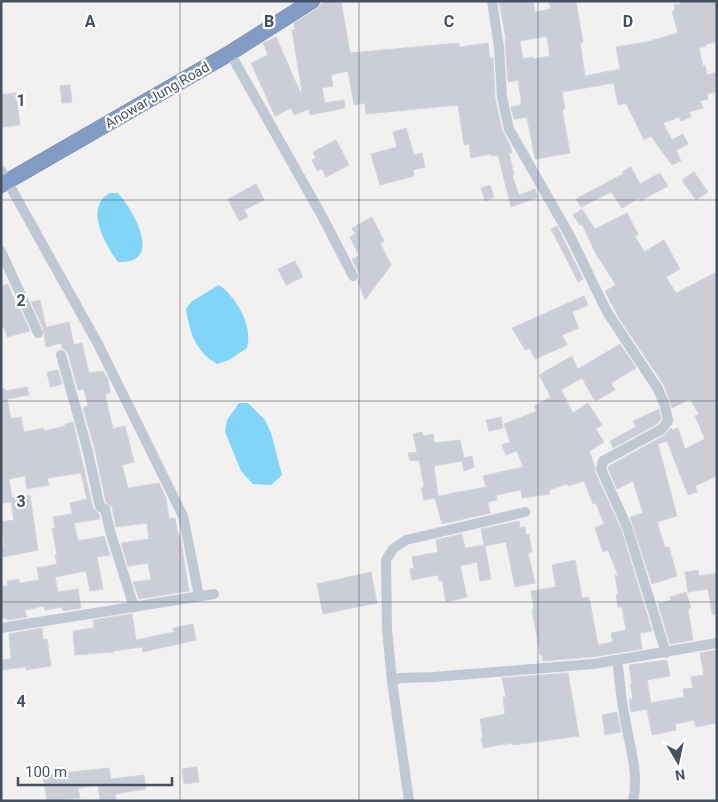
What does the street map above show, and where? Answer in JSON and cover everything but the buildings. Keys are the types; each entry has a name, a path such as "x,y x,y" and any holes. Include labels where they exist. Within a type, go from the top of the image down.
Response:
{"highway":[{"name":"Anowar Jung Road","path":"3,179 230,52 296,5 312,1"}],"street":[{"path":"492,1 499,48 502,97 509,128 570,236 607,312 658,389 668,413 668,421 662,429 603,461 601,469 626,527 666,653"},
{"path":"230,52 322,216 352,276"},
{"path":"3,179 98,344 183,516 199,596"},
{"path":"1,251 38,334"},
{"path":"61,355 87,448 100,508 105,509 134,607"},
{"path":"409,801 392,681 387,629 386,560 393,549 406,540 525,512"},
{"path":"1,628 214,594"},
{"path":"392,681 400,678 593,664 717,643"},
{"path":"618,667 623,712 632,758 635,791 633,801"}],"water":[{"path":"110,193 118,193 124,201 137,223 141,235 142,246 140,255 132,260 118,262 99,227 98,207 102,199"},
{"path":"219,285 232,297 242,313 248,331 248,340 247,348 229,360 217,364 203,353 195,341 189,326 186,309 192,301"},
{"path":"239,403 248,403 265,420 271,433 282,475 271,485 253,484 241,471 225,432 227,420"}]}
